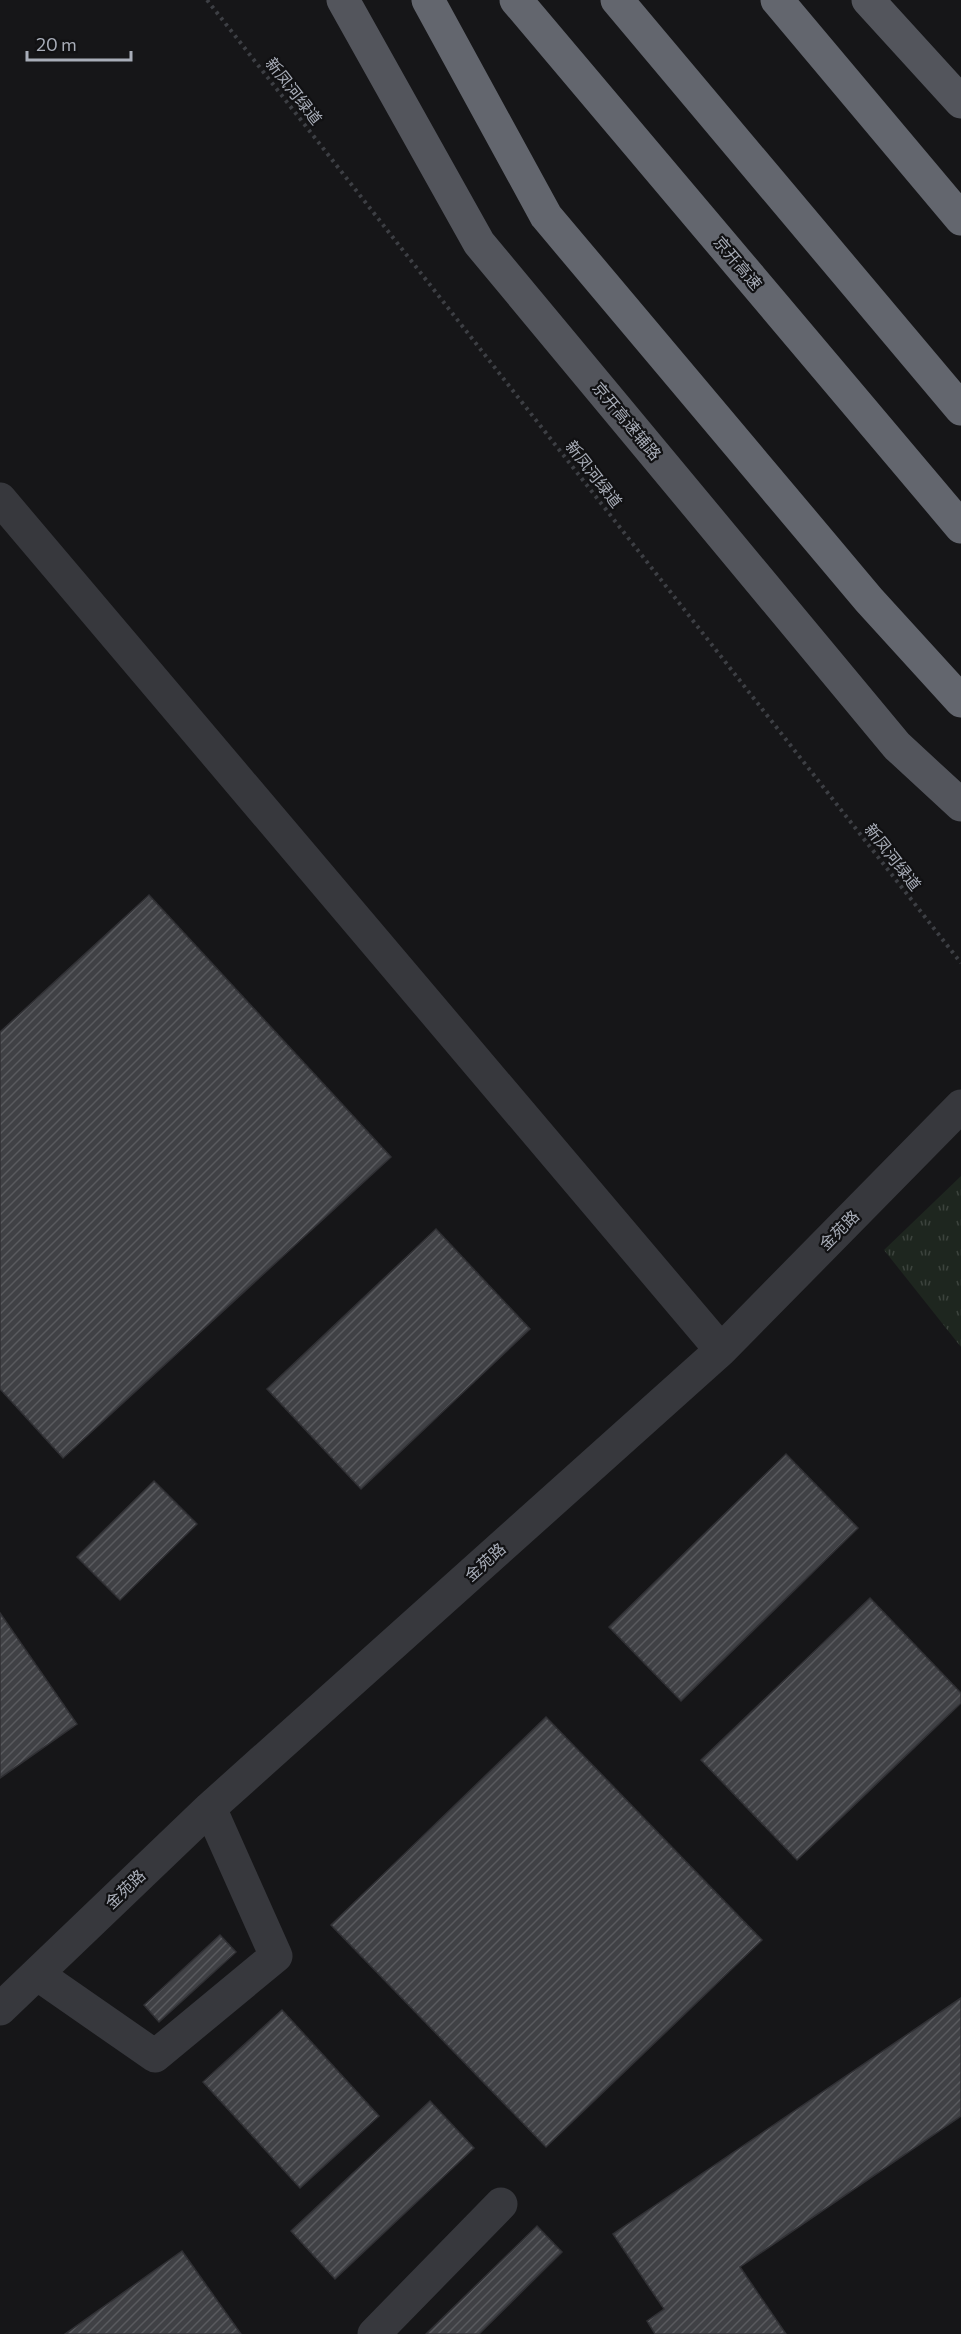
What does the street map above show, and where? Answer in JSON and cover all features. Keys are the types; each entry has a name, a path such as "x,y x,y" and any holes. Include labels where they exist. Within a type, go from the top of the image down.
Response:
{"highway":[{"path":"428,0 546,216 869,600 961,701"},
{"name":"京开高速","path":"516,0 961,527"},
{"path":"617,0 961,409"},
{"path":"777,0 961,219"}],"main road":[{"name":"京开高速辅路","path":"343,0 480,243 897,746 961,805"},
{"path":"868,0 961,102"}],"street":[{"path":"0,499 721,1350"},
{"name":"金苑路","path":"0,2009 210,1808 721,1350 961,1106"},
{"path":"37,1974 155,2056 276,1956 210,1808"},
{"path":"374,2334 501,2204"}],"path":[{"name":"新凤河绿道","path":"207,0 961,963"}],"green space":[{"path":"961,1176 961,1347 884,1250"}],"building":[{"path":"149,895 391,1157 63,1458 0,1389 0,1032"},
{"path":"436,1229 530,1329 361,1489 267,1389"},
{"path":"786,1454 858,1528 681,1701 609,1627"},
{"path":"154,1481 197,1524 120,1600 77,1557"},
{"path":"870,1598 961,1693 961,1703 797,1860 701,1760"},
{"path":"0,1613 77,1724 0,1778"},
{"path":"546,1717 762,1940 546,2147 331,1925"},
{"path":"220,1935 236,1952 159,2022 144,2005"},
{"path":"961,1998 961,2116 740,2267 786,2334 655,2334 647,2321 664,2309 613,2234"},
{"path":"282,2010 379,2116 300,2188 203,2082"},
{"path":"430,2101 474,2148 335,2279 291,2231"},
{"path":"537,2226 562,2252 479,2334 426,2334"},
{"path":"182,2251 241,2334 65,2334"}]}
